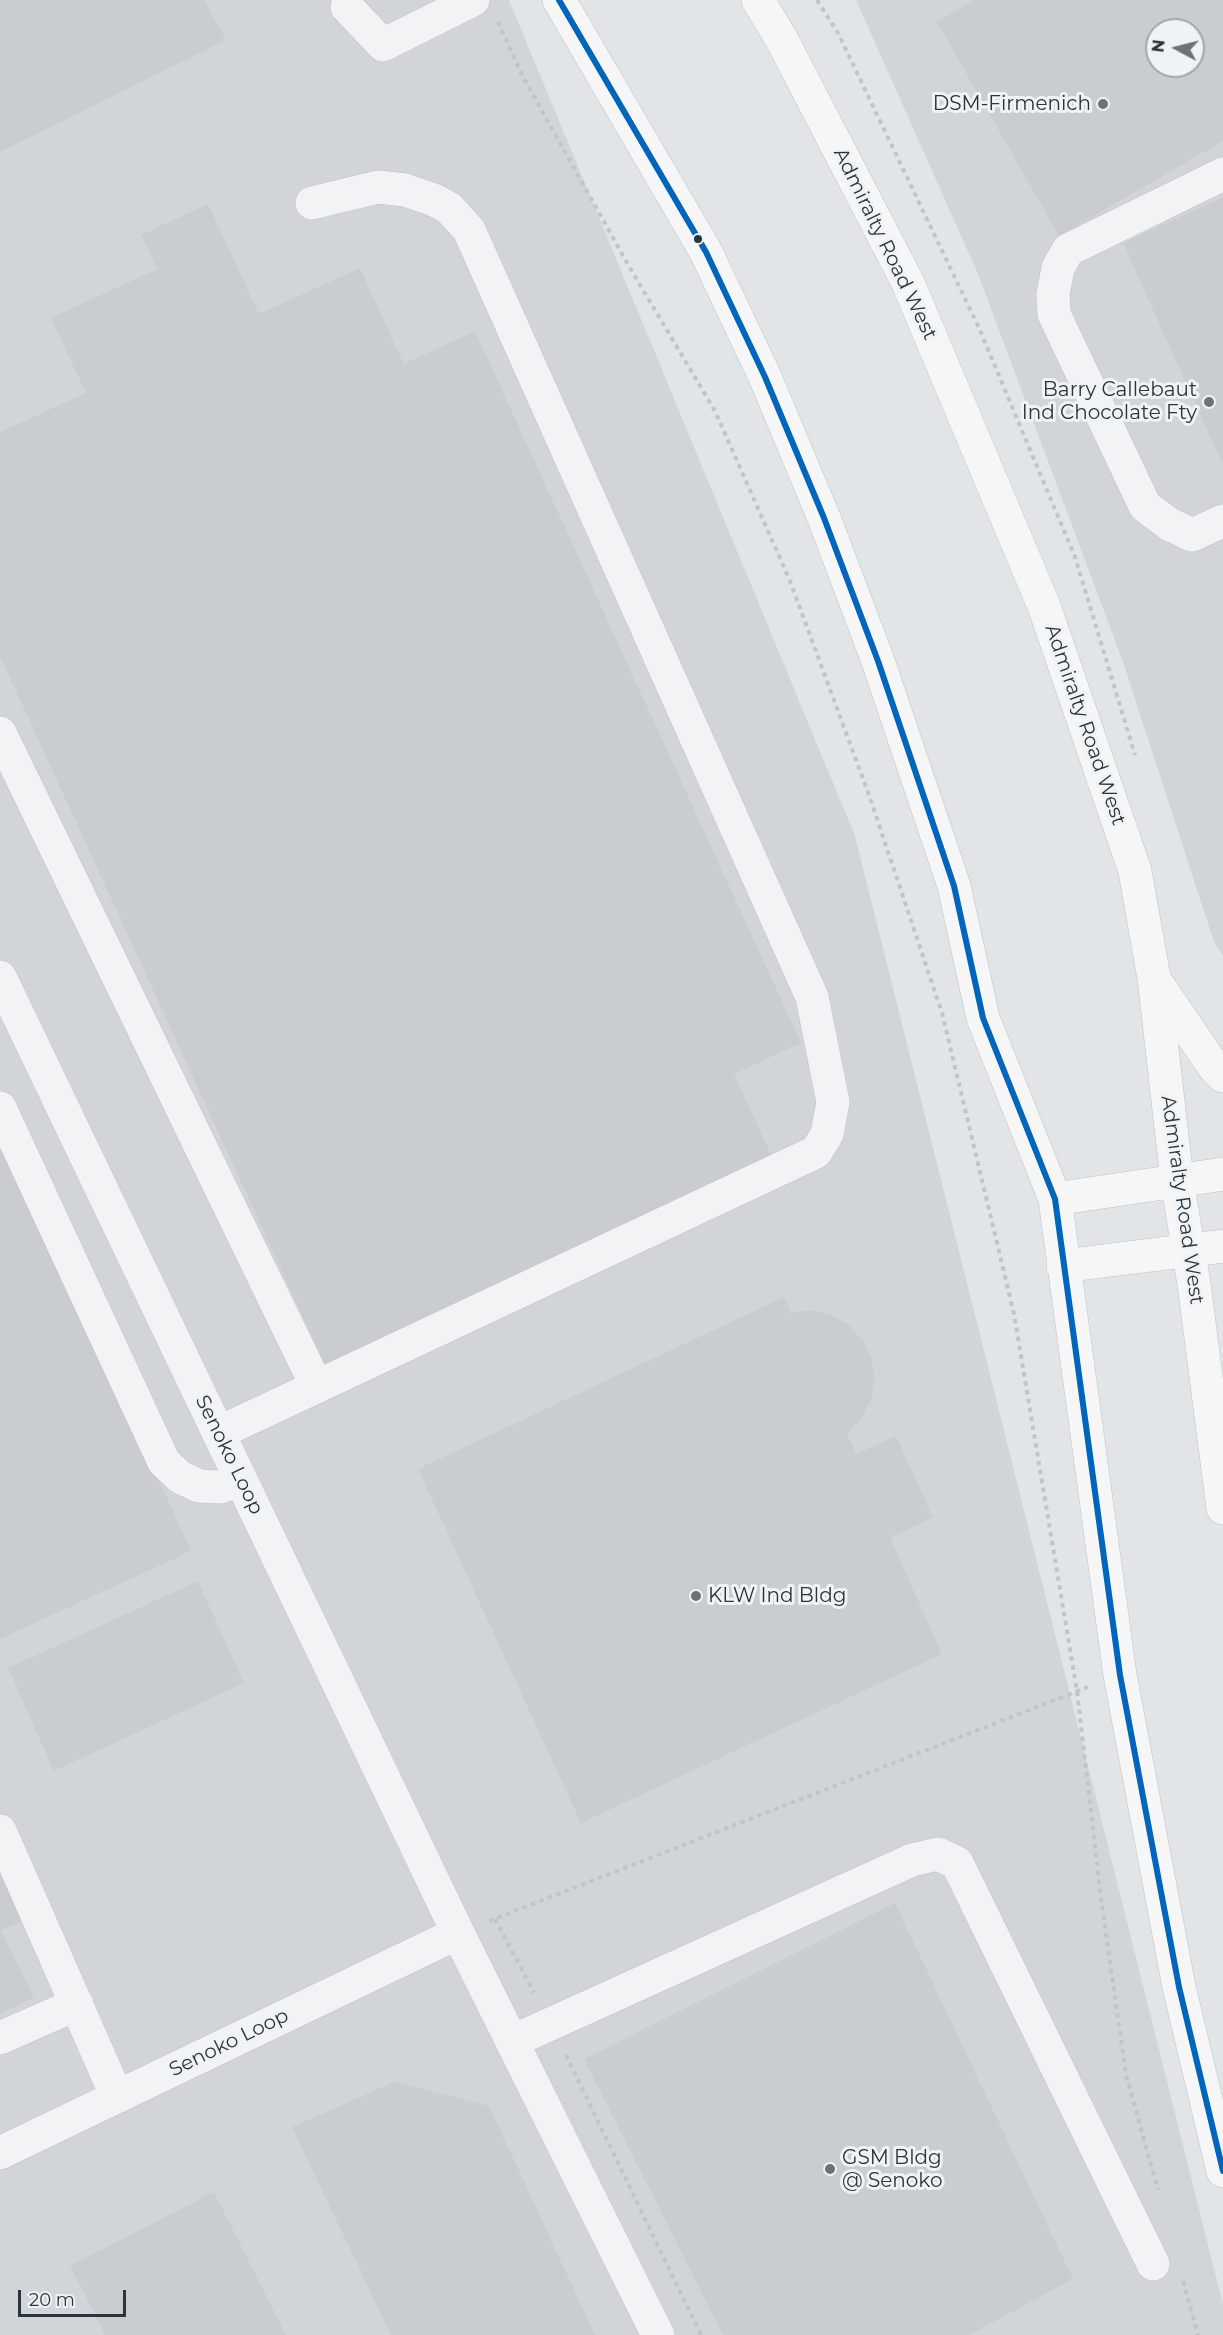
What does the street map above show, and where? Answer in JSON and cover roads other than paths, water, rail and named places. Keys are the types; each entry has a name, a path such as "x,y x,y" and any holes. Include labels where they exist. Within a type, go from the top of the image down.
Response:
{"main road":[{"path":"559,0 706,252 765,377 824,518 878,661 954,886 983,1018 1055,1198 1120,1675 1179,1987 1223,2171"},
{"name":"Admiralty Road West","path":"758,0 782,40 908,283 1044,606 1135,871 1154,978 1187,1249 1220,1454 1223,1508"},
{"path":"1154,978 1214,1067 1223,1076"},
{"path":"1055,1198 1223,1174"},
{"path":"1063,1266 1223,1246"}],"street":[{"path":"347,7 383,45 473,0"},
{"path":"1223,174 1068,250 1058,268 1053,294 1054,314 1145,506 1169,524 1192,535 1223,521"},
{"path":"218,1433 816,1152 827,1134 833,1102 812,998 469,230 449,208 405,190 378,187 312,203"},
{"path":"0,733 316,1387"},
{"name":"Senoko Loop","path":"0,977 458,1934 513,2041 604,2231 658,2335"},
{"path":"0,1108 164,1462 180,1477 199,1486 220,1487 241,1480"},
{"path":"0,1831 117,2097"},
{"path":"513,2041 912,1860 938,1854 957,1863 1153,2264"},
{"name":"Senoko Loop","path":"0,2153 458,1934"},
{"path":"0,2038 77,2004"}],"place":[{"name":"DSM-Firmenich","path":"1103,104"},
{"name":"Barry Callebaut Ind Chocolate Fty","path":"1209,402"},
{"name":"KLW Ind Bldg","path":"696,1596"},
{"name":"GSM Bldg @ Senoko","path":"830,2169"}]}
